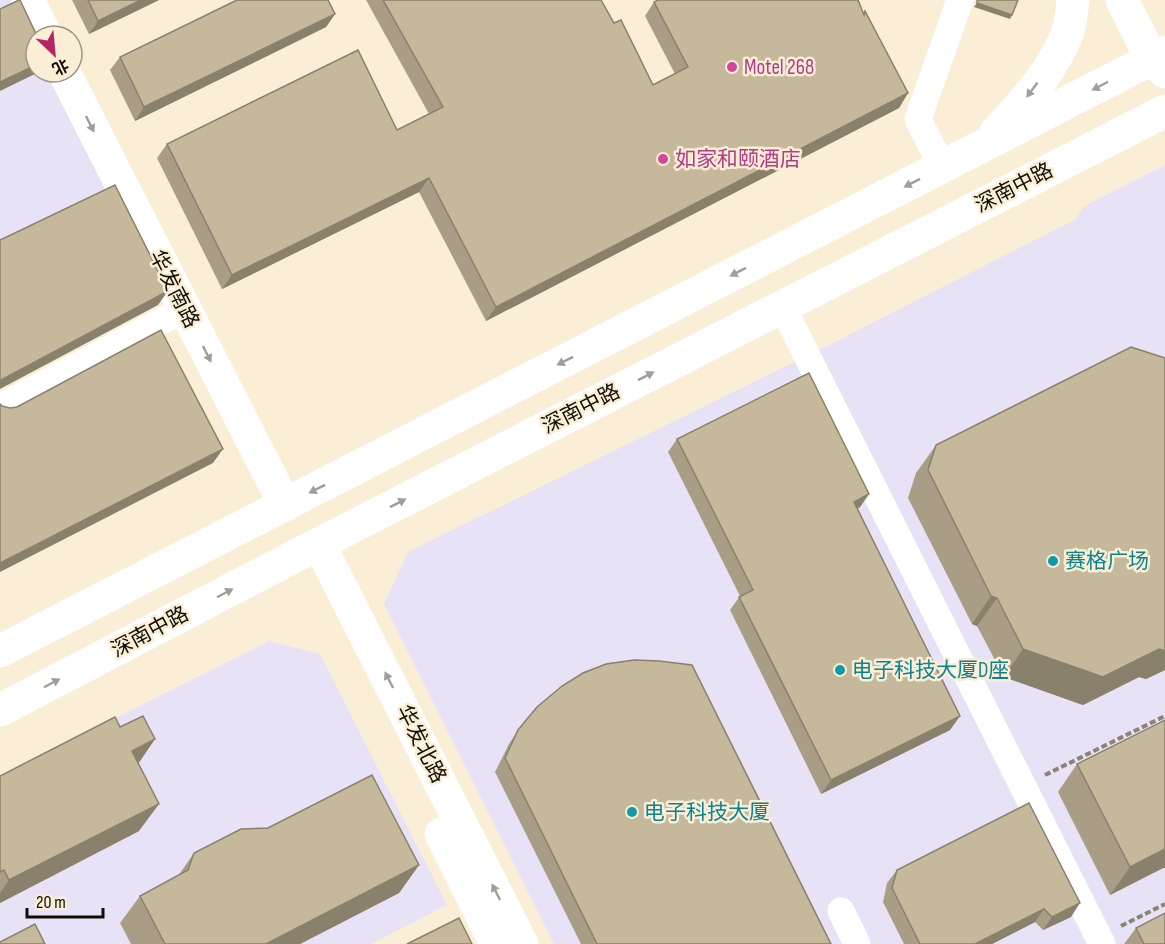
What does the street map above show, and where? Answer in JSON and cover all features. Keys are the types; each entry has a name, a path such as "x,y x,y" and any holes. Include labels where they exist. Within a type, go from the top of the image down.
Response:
{"main road":[{"path":"28,0 40,24"},
{"path":"982,146 1018,108 1047,70 1068,28 1073,0"},
{"path":"0,651 982,146 1160,61 1122,0"},
{"name":"华发南路","path":"70,84 285,505"},
{"name":"深南中路","path":"0,711 310,548 1165,111"},
{"name":"华发北路","path":"310,548 496,944"},
{"name":"华发北路","path":"310,548 522,944"}],"street":[{"path":"942,167 918,119 960,0"},
{"path":"782,306 1100,940"},
{"path":"0,407 184,309"},
{"path":"841,911 857,944"}],"path":[{"path":"1023,787 1165,716"},
{"path":"1100,940 1165,904"}],"shaded area":[{"path":"0,0 16,0 24,29 24,84 58,84 144,255 0,328"},
{"path":"1165,165 1165,944 554,944 384,604 408,552 831,344 1074,220 1085,206"},
{"path":"269,641 320,654 447,905 371,944 0,944 0,776"}],"building":[{"path":"20,0 31,24 24,24 24,71 0,82 0,9"},
{"path":"88,0 141,0 98,21"},
{"path":"237,0 328,0 335,14 144,107 120,57"},
{"path":"383,0 601,0 614,23 621,20 653,85 688,67 654,2 658,0 858,0 864,15 865,11 908,93 496,307 429,178 232,275 167,144 358,50 397,130 443,107"},
{"path":"977,0 1018,0 1012,15 977,3"},
{"path":"115,185 168,291 0,381 0,240"},
{"path":"161,330 223,449 0,563 0,404 10,408 17,407"},
{"name":"赛格广场","path":"1131,347 1165,358 1165,651 1159,649 1103,677 1023,649 997,598 991,596 928,470 936,445"},
{"path":"809,373 869,494 854,502 960,716 831,780 739,597 753,590 677,439"},
{"name":"电子科技大厦","path":"634,660 692,665 831,944 597,944 505,758 518,730 537,707 562,686 583,673 606,664"},
{"path":"143,716 155,739 132,751 159,804 9,880 4,870 0,872 0,776 115,717 120,727"},
{"path":"1165,720 1165,849 1130,867 1077,764"},
{"path":"372,775 419,865 266,944 165,944 140,896 188,870 194,853 241,829 268,828"},
{"path":"1029,803 1080,903 1052,917 1044,909 975,944 920,944 892,888 897,870"},
{"path":"1165,913 1165,944 1144,944 1136,928"},
{"path":"459,918 472,944 407,944"},
{"path":"35,924 45,944 0,944 0,942"}],"place":[{"name":"Motel 268","path":"732,67"},
{"name":"如家和颐酒店","path":"663,159"},
{"name":"赛格广场","path":"1053,561"},
{"name":"电子科技大厦D座","path":"840,670"},
{"name":"电子科技大厦","path":"632,812"}]}
